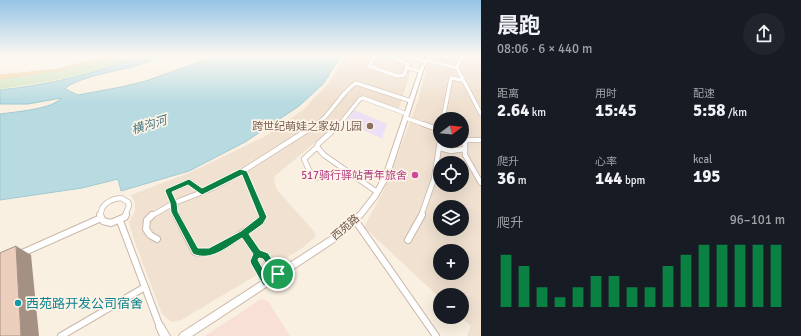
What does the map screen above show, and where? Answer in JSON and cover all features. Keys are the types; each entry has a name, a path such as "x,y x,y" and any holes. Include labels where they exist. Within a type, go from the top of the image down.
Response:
{"main road":[{"path":"0,77 39,72"},
{"path":"0,77 44,72"},
{"name":"西苑路","path":"184,336 336,237 355,220 377,192 391,163 421,72"},
{"path":"161,332 165,336"}],"street":[{"path":"385,72 401,77 405,72"},
{"path":"459,72 481,114"},
{"path":"444,112 451,78 462,80"},
{"path":"157,239 148,233 145,226 146,221 151,216 174,203 202,192 243,171 288,144 319,123 337,104 348,88 356,83 411,101"},
{"path":"316,178 309,170 304,158 317,147 319,142 336,129 360,99 363,98 433,127"},
{"path":"469,141 481,140"},
{"path":"317,147 324,155 377,192"},
{"path":"408,240 415,231 424,211 440,148 451,151 465,149 465,155 481,183"},
{"path":"202,192 189,182 168,191 174,203 174,212 195,252 204,253 211,252 243,233 261,221 263,217 243,171"},
{"path":"121,198 128,202 129,209 125,217 120,221 107,223 101,218 100,211 103,206 111,200 121,198"},
{"path":"11,258 101,218"},
{"path":"355,220 436,336"},
{"path":"120,221 161,332"},
{"path":"243,233 257,254 265,256 278,274"},
{"path":"257,254 254,261 266,282"},
{"path":"61,336 145,287"}],"shaded area":[{"path":"336,72 411,72 399,108 393,109 359,97 336,125 275,176 274,182 277,190 313,230 316,236 301,249 181,320 171,322 162,314 134,240 129,222 135,211 135,203 131,195 189,173 264,137 303,110 328,84"},
{"path":"426,72 481,72 481,336 467,336 471,326 469,324 469,288 433,288 433,291 364,227 384,190 418,101"},
{"name":"跨世纪萌娃之家幼儿园","path":"354,110 387,124 383,139 346,122"},
{"path":"261,299 268,301 290,336 205,336"}],"green space":[{"path":"38,72 91,72 36,84 0,89 0,77"}],"water":[{"name":"横沟河","path":"112,72 86,78 69,85 65,89 78,95 146,81 172,72 331,72 323,84 299,106 245,142 189,171 121,191 118,179 82,188 0,200 0,114 24,111 50,105 57,102 61,98 28,104 0,104 0,90 54,82 89,73"}],"building":[{"path":"16,246 21,336 0,336 0,253"}],"place":[{"name":"跨世纪萌娃之家幼儿园","path":"370,126"},
{"name":"517骑行驿站青年旅舍","path":"415,175"},
{"name":"西苑路开发公司宿舍","path":"18,303"}],"route":[{"path":"278,274 265,256 257,254 243,233 261,221 263,217 245,172 243,171 234,177 202,192 189,182 168,191 174,203 174,212 195,252 211,252 243,233 257,254 254,261 266,282 278,274"}]}
